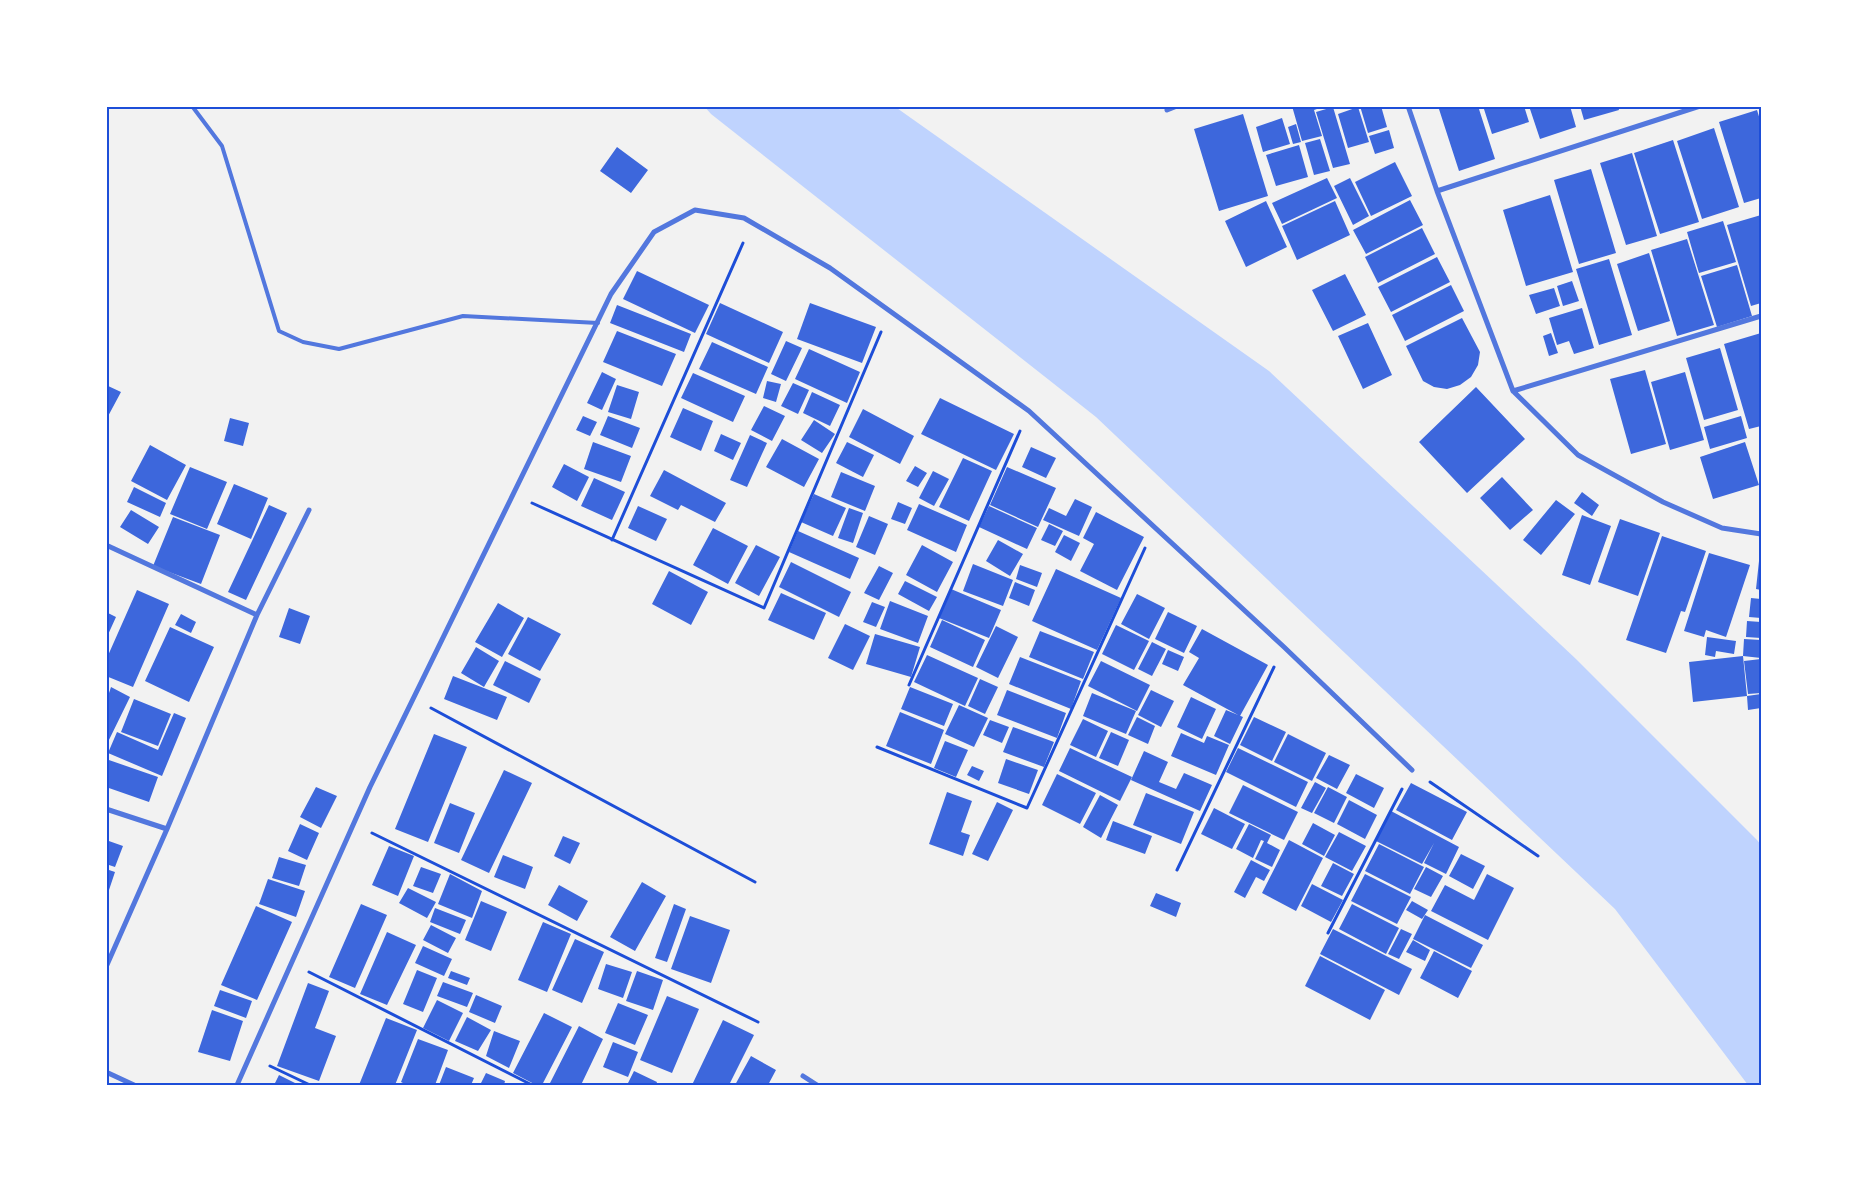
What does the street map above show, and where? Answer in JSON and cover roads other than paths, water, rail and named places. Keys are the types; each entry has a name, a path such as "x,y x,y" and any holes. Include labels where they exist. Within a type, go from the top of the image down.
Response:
{"street":[{"path":"1167,110 1177,106"},
{"path":"1408,106 1437,191 1513,391 1578,455 1663,502 1722,528 1761,534"},
{"path":"1437,191 1700,106"},
{"path":"237,1085 353,824 611,294 654,232 695,210 744,218 830,268 1029,411 1284,647 1412,770"},
{"path":"1513,391 1761,316"},
{"path":"106,967 167,829 257,615 308,510"},
{"path":"106,545 257,615"},
{"path":"106,809 167,829"},
{"path":"106,1072 134,1085"},
{"path":"803,1076 817,1085"}],"lane":[{"path":"192,106 222,146 279,331 303,342 339,349 463,316 598,323"}],"water":[{"path":"704,106 894,106 1269,371 1576,659 1761,845 1761,1085 1748,1085 1615,909 1096,417 711,114"}]}
